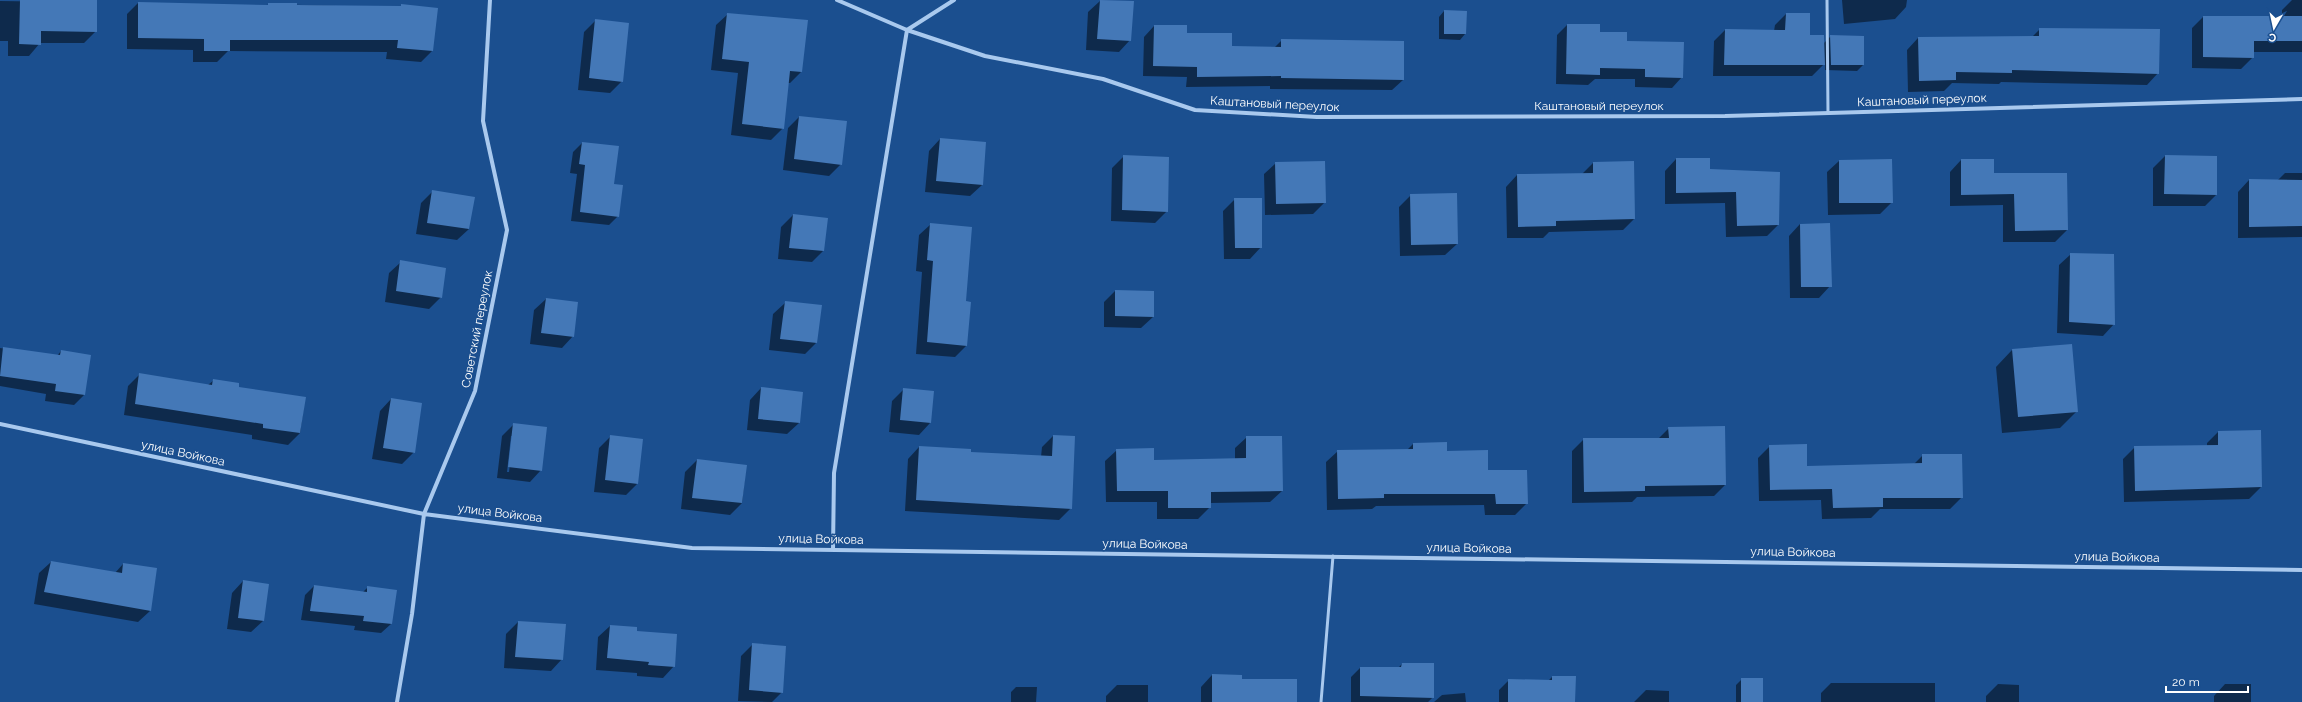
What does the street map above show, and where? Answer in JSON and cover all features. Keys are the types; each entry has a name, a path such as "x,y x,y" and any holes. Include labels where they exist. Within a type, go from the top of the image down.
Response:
{"street":[{"name":"Советский переулок","path":"397,702 412,614 424,514 476,392 507,230 483,121 490,0"},
{"name":"Каштановый переулок","path":"837,0 907,30 985,56 1103,80 1196,110 1317,117 1726,116 2302,99"},
{"path":"833,550 834,473 907,30 954,0"},
{"name":"улица Войкова","path":"0,424 424,514 692,548 2302,570"}],"lane":[{"path":"1827,0 1828,113"},
{"path":"1321,702 1333,556"}],"building":[{"path":"20,0 97,0 97,32 41,31 41,45 19,44"},
{"path":"1100,0 1134,1 1131,41 1097,39"},
{"path":"138,2 268,5 268,3 297,3 297,5 401,6 401,4 438,8 433,51 397,48 398,40 230,40 230,51 204,51 204,39 138,38"},
{"path":"1444,10 1467,11 1466,34 1444,34"},
{"path":"727,13 808,20 802,72 790,71 784,129 742,124 749,62 722,59"},
{"path":"1786,13 1810,13 1810,35 1824,35 1825,65 1724,65 1725,29 1785,30"},
{"path":"2203,16 2302,16 2302,41 2254,41 2254,58 2203,57"},
{"path":"595,19 629,23 623,82 589,78"},
{"path":"1567,24 1600,24 1600,32 1627,32 1627,41 1684,42 1683,78 1645,77 1645,69 1600,68 1600,75 1566,74"},
{"path":"1154,25 1187,25 1187,33 1232,33 1232,46 1281,47 1281,39 1404,41 1404,80 1281,78 1281,76 1197,77 1197,67 1153,66"},
{"path":"2039,28 2160,29 2159,74 2012,70 2012,73 1956,72 1956,80 1919,81 1918,37 2039,36"},
{"path":"1830,35 1864,36 1864,65 1831,65"},
{"path":"799,116 847,121 842,165 794,159"},
{"path":"940,138 986,142 983,185 936,181"},
{"path":"582,142 619,146 614,184 623,185 619,217 580,212 585,165 579,164"},
{"path":"1123,155 1169,157 1168,212 1122,210"},
{"path":"2165,155 2217,156 2217,195 2164,194"},
{"path":"1676,158 1710,158 1710,169 1780,172 1779,225 1737,226 1736,192 1676,193"},
{"path":"1892,159 1893,203 1839,203 1839,160"},
{"path":"1961,159 1994,159 1994,173 2067,173 2068,230 2015,231 2014,194 1961,195"},
{"path":"1325,161 1326,203 1276,204 1275,162"},
{"path":"1634,161 1635,219 1556,221 1556,226 1518,227 1517,174 1593,173 1593,162"},
{"path":"2249,179 2302,180 2302,226 2249,227"},
{"path":"432,190 475,197 469,229 427,223"},
{"path":"1457,193 1458,244 1411,245 1410,194"},
{"path":"1234,198 1262,198 1262,248 1235,248"},
{"path":"793,214 828,218 824,251 789,248"},
{"path":"930,223 972,227 966,301 971,302 967,346 927,342 933,261 927,260"},
{"path":"1830,223 1832,287 1801,287 1800,224"},
{"path":"2070,253 2114,254 2115,325 2069,322"},
{"path":"400,260 446,268 442,298 396,291"},
{"path":"1115,290 1154,291 1154,317 1115,316"},
{"path":"546,298 578,302 574,337 541,333"},
{"path":"785,301 822,305 817,343 780,339"},
{"path":"2072,344 2078,412 2018,417 2012,349"},
{"path":"3,347 60,355 61,350 91,355 85,395 55,391 56,384 0,376"},
{"path":"139,373 212,385 213,379 239,383 239,387 306,397 300,433 263,428 263,424 135,404"},
{"path":"761,387 803,392 800,423 758,419"},
{"path":"903,388 934,391 931,423 900,420"},
{"path":"391,398 422,403 415,453 383,448"},
{"path":"513,423 547,427 542,471 508,467"},
{"path":"1725,426 1726,485 1645,486 1645,491 1584,492 1583,438 1669,438 1668,427"},
{"path":"2261,430 2262,487 2135,491 2134,446 2218,445 2218,431"},
{"path":"610,435 643,439 638,484 605,480"},
{"path":"1053,435 1075,436 1072,509 916,500 919,446 971,449 971,452 1052,456"},
{"path":"1246,436 1282,436 1283,491 1211,492 1211,508 1168,508 1168,491 1117,491 1116,449 1154,448 1154,460 1246,458"},
{"path":"1447,442 1447,451 1488,450 1488,470 1527,470 1528,504 1496,504 1495,494 1384,494 1384,498 1338,499 1337,450 1413,449 1413,443"},
{"path":"1807,444 1807,466 1922,463 1922,454 1962,454 1963,498 1883,498 1883,507 1833,508 1832,489 1770,490 1769,445"},
{"path":"697,459 747,465 742,503 692,498"},
{"path":"51,561 122,573 123,563 157,568 151,611 44,592"},
{"path":"243,580 269,584 264,621 238,618"},
{"path":"314,585 367,592 367,586 397,590 392,624 363,621 364,616 310,611"},
{"path":"518,621 566,624 563,660 515,657"},
{"path":"610,625 637,627 637,631 677,634 675,667 648,665 649,662 607,658"},
{"path":"752,643 786,646 783,693 749,690"},
{"path":"1402,663 1434,663 1434,698 1360,696 1360,667 1401,667"},
{"path":"1212,674 1242,675 1242,679 1297,679 1297,702 1212,702"},
{"path":"1552,676 1576,676 1575,702 1508,702 1508,679 1552,680"},
{"path":"1741,678 1763,678 1763,702 1741,702"}]}
